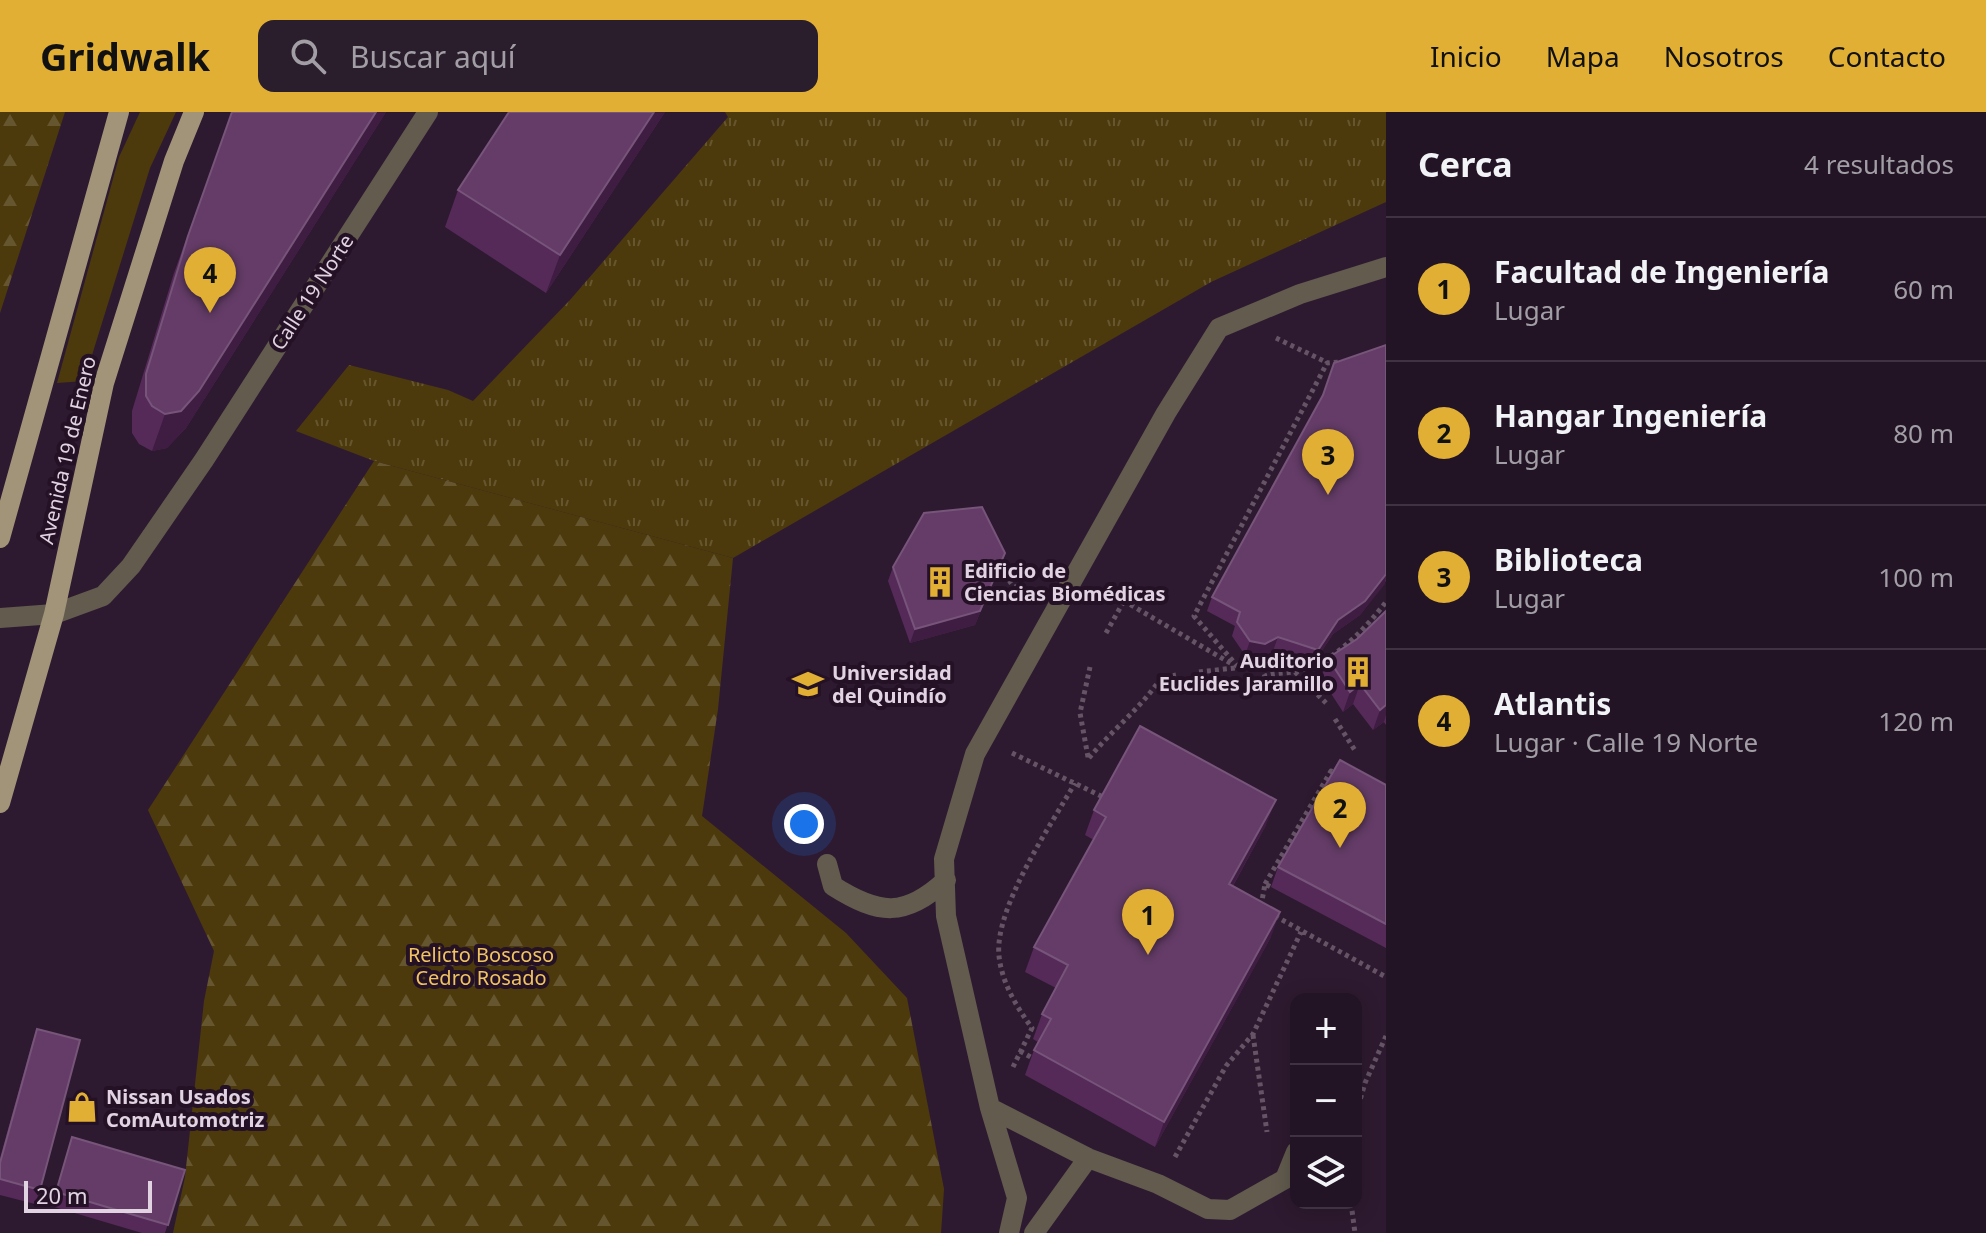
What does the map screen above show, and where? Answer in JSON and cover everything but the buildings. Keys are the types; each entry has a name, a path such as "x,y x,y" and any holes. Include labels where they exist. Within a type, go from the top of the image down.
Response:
{"main road":[{"name":"Avenida 19 de Enero","path":"0,538 119,112"},
{"name":"Avenida 19 de Enero","path":"0,803 54,614 104,383 174,161 194,112"}],"street":[{"name":"Calle 19 Norte","path":"0,618 54,614 103,596 131,566 428,112"},
{"path":"1009,1233 1017,1198 990,1108 952,955 946,916 944,859 975,754 1166,413 1219,328 1300,294 1386,267"},
{"path":"827,864 833,886 863,905 897,909 925,901 946,880"},
{"path":"990,1108 1088,1158 1158,1184 1208,1209 1230,1210 1285,1179 1290,1167"},
{"path":"1034,1233 1088,1158"}],"path":[{"path":"1273,337 1342,372"},
{"path":"1327,363 1351,362"},
{"path":"1238,667 1194,616 1327,363"},
{"path":"1089,588 1124,601 1238,667"},
{"path":"1106,633 1124,601"},
{"path":"1199,672 1261,665 1265,676 1282,670 1295,672 1342,651 1386,602"},
{"path":"1348,641 1358,652"},
{"path":"1090,667 1080,713 1089,758 1116,725 1143,705 1161,678 1176,675"},
{"path":"1295,672 1326,703"},
{"path":"1335,719 1356,752"},
{"path":"1009,751 1105,798"},
{"path":"1261,907 1268,886 1331,771 1342,777"},
{"path":"1007,1079 1032,1028 1004,979 999,955 1000,934 1024,871 1075,783"},
{"path":"1249,904 1261,907 1386,977"},
{"path":"1170,1166 1226,1066 1253,1034 1301,932"},
{"path":"1253,1034 1267,1132"},
{"path":"1362,1093 1386,1036"},
{"path":"1020,1051 1034,1059"},
{"path":"1352,1209 1355,1233"}],"green space":[{"path":"0,112 65,112 0,313"},
{"path":"140,112 176,112 150,168 84,381 57,383 119,157"},
{"path":"725,112 1386,112 1386,202 1211,282 733,558 374,461 296,431 349,365 448,390 473,401 570,300 728,117"},
{"name":"Relicto Boscoso Cedro Rosado","path":"374,461 733,558 718,709 702,816 846,933 907,998 944,1189 941,1233 173,1233 185,1177 204,1001 214,951 148,810"}],"place":[{"name":"Atlantis","path":"210,313"},
{"name":"Biblioteca","path":"1328,495"},
{"name":"Edificio de Ciencias Biomédicas","path":"940,582"},
{"name":"Auditorio Euclides Jaramillo","path":"1358,672"},
{"name":"Universidad del Quindío","path":"808,684"},
{"name":"Hangar Ingeniería","path":"1340,848"},
{"name":"Facultad de Ingeniería","path":"1148,955"},
{"name":"Nissan Usados ComAutomotriz","path":"82,1107"}]}
